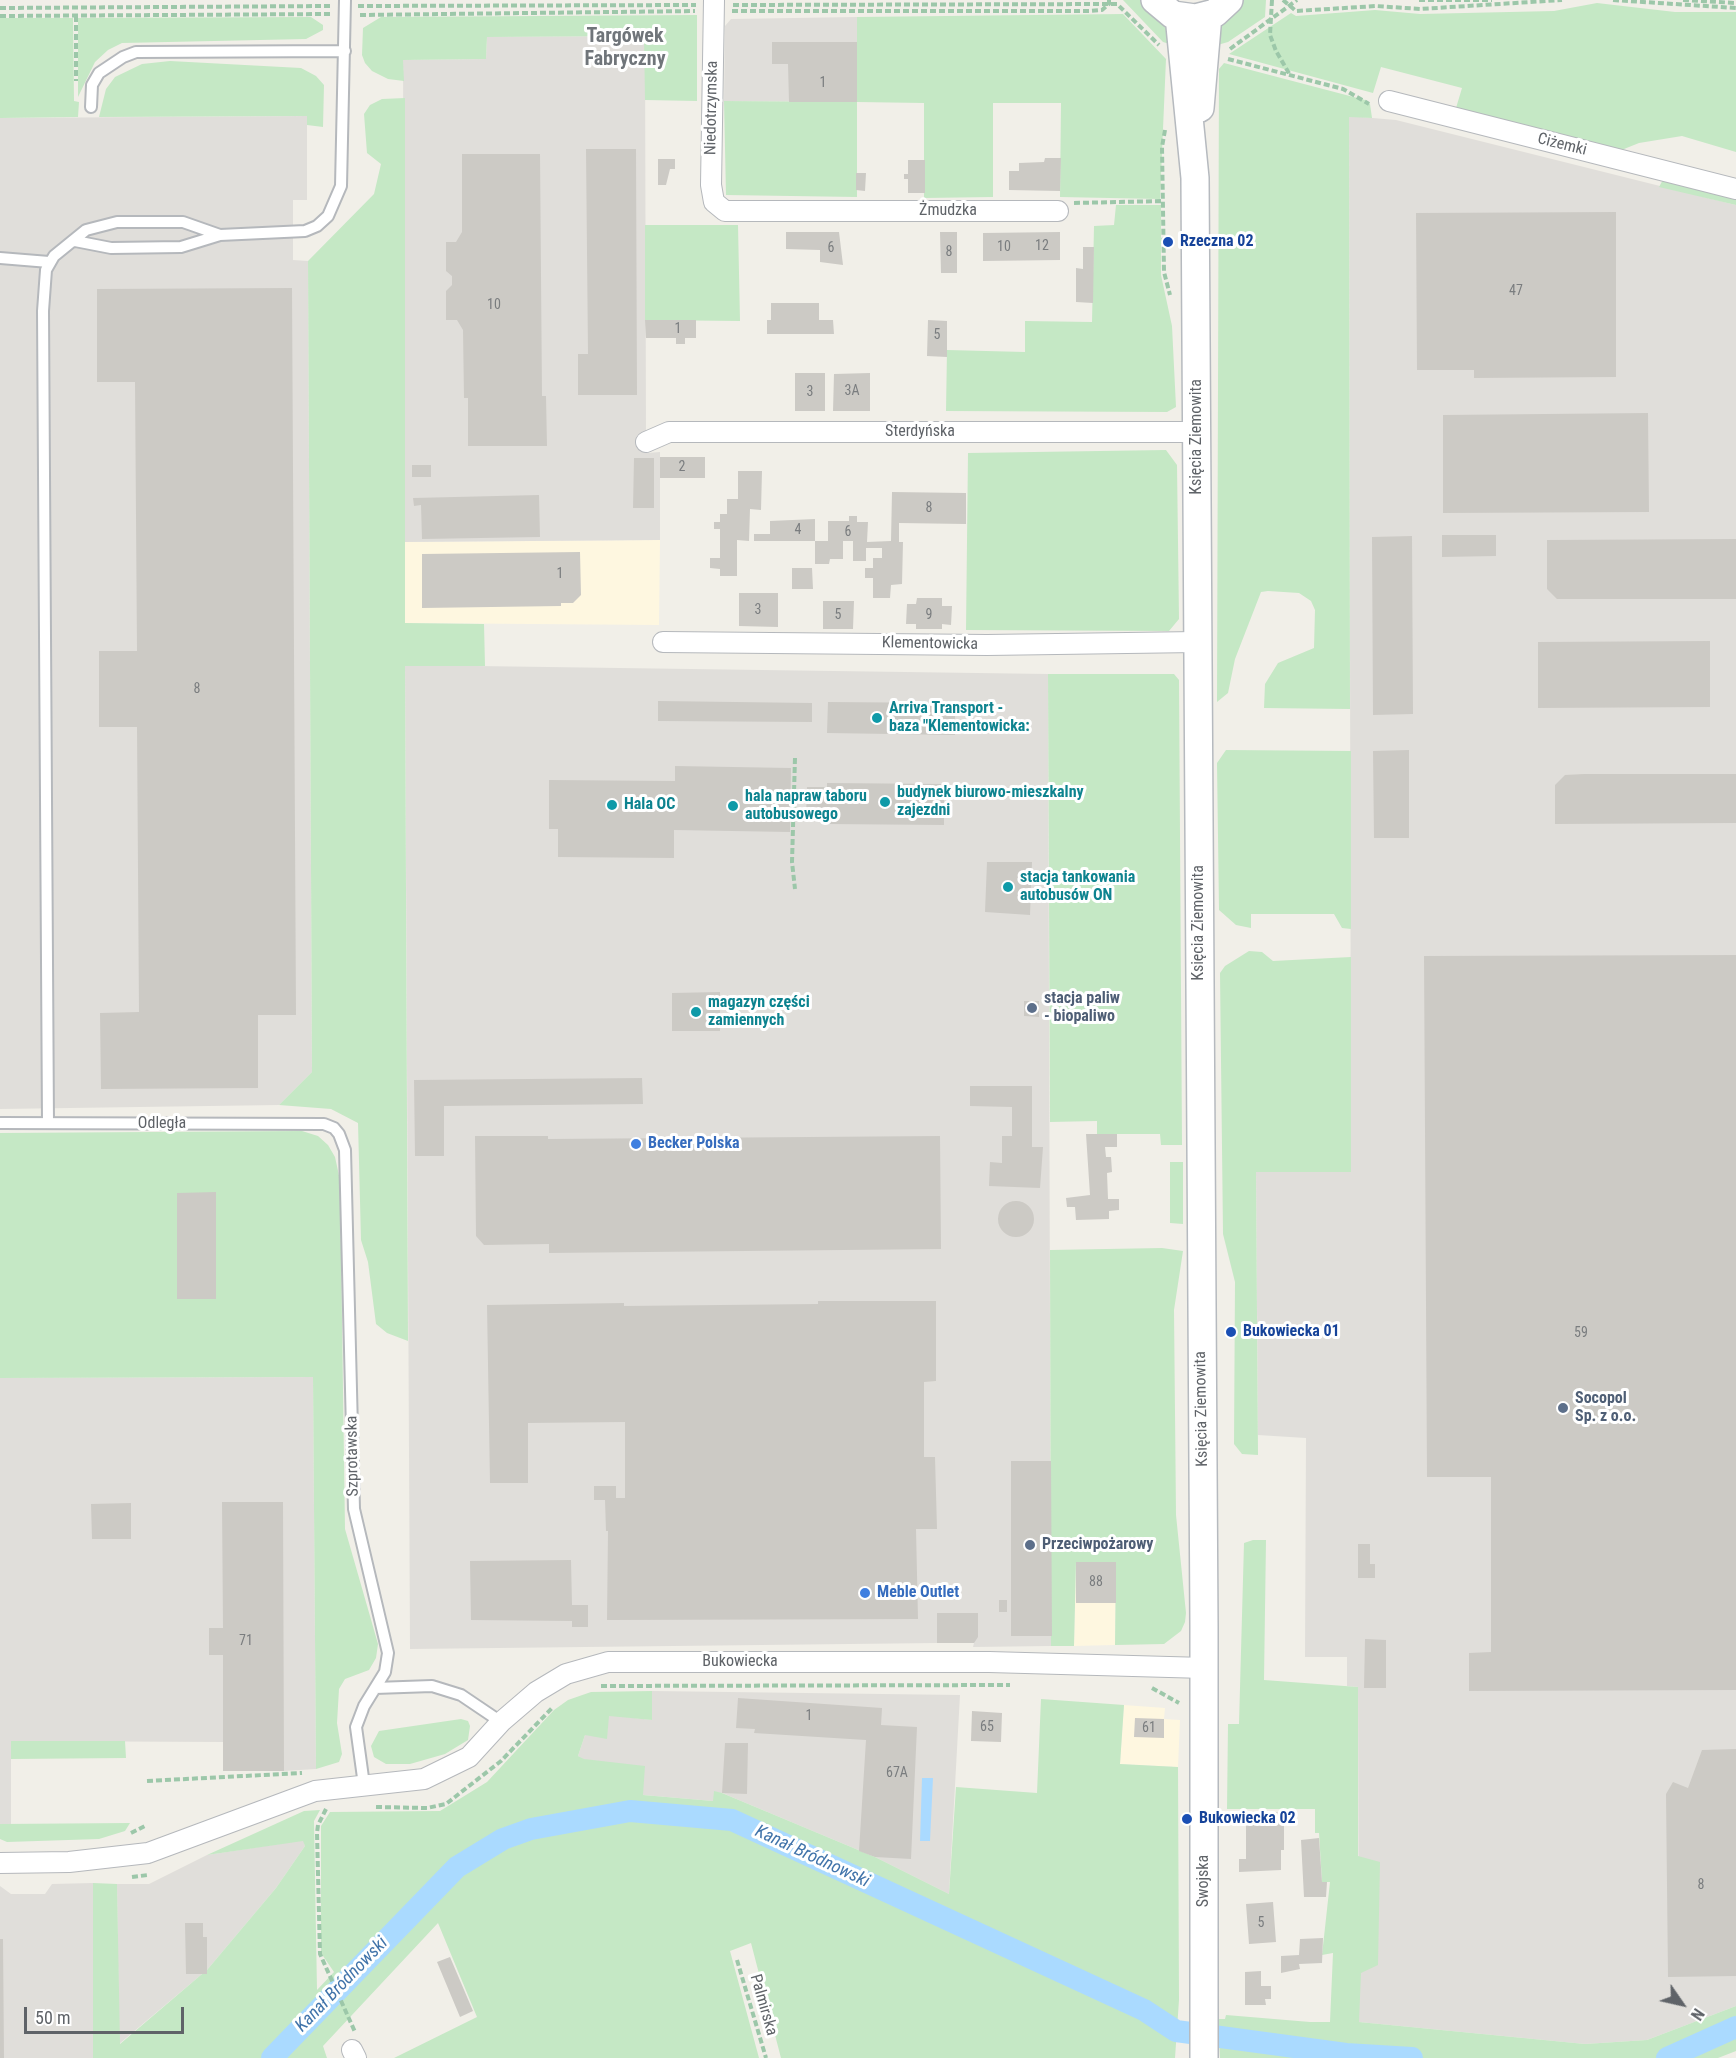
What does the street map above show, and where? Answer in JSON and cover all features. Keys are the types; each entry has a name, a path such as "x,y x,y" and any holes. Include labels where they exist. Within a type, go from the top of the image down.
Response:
{"street":[{"path":"1155,0 1166,10 1179,16 1195,18 1218,8"},
{"name":"Niedotrzymska","path":"714,5 711,185 714,202 725,211"},
{"name":"Księcia Ziemowita","path":"1195,178 1218,8"},
{"name":"Księcia Ziemowita","path":"1179,16 1195,178 1204,1668"},
{"name":"Ciżemki","path":"1389,100 1736,189"},
{"name":"Żmudzka","path":"725,211 1058,211"},
{"name":"Sterdyńska","path":"646,442 669,432 1197,432"},
{"name":"Klementowicka","path":"663,642 987,645 1197,642"},
{"name":"Bukowiecka","path":"0,1863 69,1862 148,1853 315,1789 424,1779 450,1769 469,1757 501,1722 536,1692 566,1674 608,1662 989,1662 1204,1668"},
{"name":"Swojska","path":"1204,1668 1204,2058"}],"lane":[{"path":"75,241 111,248 181,247 220,235 306,231 328,216 342,186 345,7"},
{"path":"91,107 92,85 99,73 123,57 136,52 345,51"},
{"path":"48,1123 43,285 49,262 61,249 75,241 86,230 117,222 183,222 220,235"},
{"path":"0,258 49,262"},
{"name":"Odległa","path":"0,1123 324,1124"},
{"name":"Szprotawska","path":"324,1124 334,1128 339,1134 345,1150 354,1509 387,1653 385,1672 364,1706 356,1727 364,1785"},
{"path":"375,1688 432,1686 462,1695 501,1722"}],"path":[{"path":"1272,0 1270,35 1276,51 1291,75"},
{"path":"1282,0 1296,11 1376,6 1420,9 1562,0"},
{"path":"1228,50 1297,0"},
{"path":"1419,0 1492,0"},
{"path":"1613,0 1736,8"},
{"path":"1683,0 1736,3"},
{"path":"0,16 318,13 345,7 406,13 714,5 1090,11 1102,10 1109,2"},
{"path":"0,8 1109,2 1117,4 1159,46"},
{"path":"76,16 76,98 91,107"},
{"path":"1219,57 1343,89"},
{"path":"1058,211 1058,203 1163,201"},
{"path":"795,758 792,862 795,889"},
{"path":"593,1686 1016,1685"},
{"path":"1143,1685 1178,1701"},
{"path":"372,1807 427,1808 446,1804 501,1761 558,1701"},
{"path":"147,1781 315,1789 328,1805 318,1825 317,1833 320,1954 347,2015"},
{"path":"127,1877 153,1875"},
{"name":"Palmirska","path":"737,1960 766,2058"}],"shaded area":[{"path":"857,17 857,102 724,101 725,26 731,19"},
{"path":"645,36 646,442 647,453 660,452 660,540 405,542 403,60 486,59 487,37"},
{"path":"307,116 307,200 293,200 293,260 308,261 312,1072 279,1105 0,1109 0,118"},
{"path":"1349,116 1396,120 1736,205 1736,2006 1647,2040 1585,2044 1359,2022 1358,1687 1347,1686 1347,1657 1305,1657 1306,1438 1258,1435 1256,1172 1351,1171"},
{"path":"660,540 659,625 405,623 405,542"},
{"path":"405,665 1048,674 1051,1646 973,1647 974,1643 937,1643 410,1649"},
{"path":"313,1377 316,1769 284,1771 223,1742 11,1741 11,1824 0,1824 0,1378"},
{"path":"1076,1562 1116,1562 1115,1645 1074,1646"},
{"path":"652,1691 960,1695 949,1894 875,1857 722,1793 713,1801 643,1795 578,1756 585,1735 609,1715 652,1720"},
{"path":"1124,1705 1165,1708 1164,1719 1180,1720 1178,1767 1120,1764"},
{"path":"304,1840 305,1846 276,1888 207,1970 207,1974 202,1974 119,2044 117,1884 149,1884 207,1855"},
{"path":"93,1883 93,2058 0,2058 0,1886 11,1894 45,1894 52,1884"}],"green space":[{"path":"1123,0 1142,0 1169,27 1173,45 1163,42"},
{"path":"1242,0 1266,0 1265,17 1228,42 1214,46 1219,26"},
{"path":"1597,3 1675,12 1736,12 1736,152 1682,136 1639,143 1619,151 1456,108 1462,88 1381,67 1373,93 1229,54 1291,13 1296,16 1375,10 1420,14 1554,11"},
{"path":"1123,14 1166,59 1160,199 1060,197 1061,103 993,103 993,197 924,198 924,103 857,102 857,17"},
{"path":"697,15 697,101 645,100 644,36 487,37 486,59 403,60 404,81 388,79 372,71 362,55 363,28 381,17"},
{"path":"311,17 323,25 323,30 306,39 122,43 108,50 95,62 78,97 78,18"},
{"path":"0,18 73,18 74,101 79,102 78,117 0,118"},
{"path":"170,61 301,68 316,76 324,85 323,127 307,125 307,116 99,117 106,89 115,77 142,64"},
{"path":"1224,63 1365,100 1370,104 1372,118 1349,117 1350,709 1264,708 1265,684 1278,663 1314,648 1315,610 1311,601 1299,593 1268,591 1261,592 1235,659 1228,693 1217,702 1219,69"},
{"path":"405,98 405,623 484,624 485,666 405,666 408,1341 387,1333 376,1324 368,1262 361,1240 358,1123 331,1109 279,1105 312,1072 308,261 374,194 381,164 367,153 364,114 370,105 382,99"},
{"path":"724,101 857,102 857,197 726,195"},
{"path":"1665,176 1736,195 1736,205 1659,187"},
{"path":"1116,205 1161,205 1161,275 1172,326 1176,407 1167,412 946,411 947,350 1025,352 1025,321 1092,322 1094,226 1114,225"},
{"path":"645,225 738,225 740,321 645,320"},
{"path":"1166,450 1177,465 1179,619 1169,631 966,630 968,453"},
{"path":"1048,674 1174,674 1179,680 1182,1145 1161,1145 1160,1134 1097,1134 1097,1121 1050,1122"},
{"path":"1226,750 1351,751 1351,929 1342,928 1334,914 1251,914 1251,928 1236,925 1219,910 1217,763"},
{"path":"1249,951 1262,952 1273,961 1351,957 1351,1172 1256,1172 1258,1455 1242,1454 1234,1444 1235,1282 1223,1234 1220,973 1225,966"},
{"path":"302,1131 318,1136 328,1145 335,1157 340,1180 345,1529 378,1644 376,1658 369,1670 345,1679 339,1689 337,1723 342,1754 339,1762 316,1769 313,1377 0,1378 0,1133"},
{"path":"1170,1162 1183,1162 1183,1224 1170,1223"},
{"path":"1162,1248 1183,1251 1174,1310 1176,1515 1185,1622 1181,1631 1164,1644 1115,1645 1116,1562 1076,1562 1074,1646 1051,1646 1050,1250"},
{"path":"1266,1540 1264,1680 1358,1687 1358,1856 1380,1862 1378,1965 1361,1973 1359,2022 1585,2044 1647,2040 1736,2006 1736,2051 1718,2058 1220,2058 1218,2019 1225,2019 1226,2015 1330,2022 1333,1953 1322,1955 1330,1882 1322,1882 1319,1833 1315,1833 1315,1809 1227,1809 1228,1724 1239,1724 1244,1543"},
{"path":"652,1691 652,1720 609,1716 607,1739 585,1735 578,1756 584,1759 645,1766 643,1795 713,1801 714,1791 722,1793 875,1857 949,1894 956,1787 1037,1793 1041,1699 1124,1705 1120,1764 1178,1767 1179,2000 1175,2058 781,2058 751,1943 730,1951 759,2058 394,2058 477,2017 438,1923 323,2046 327,2058 93,2058 93,1883 117,1884 120,2044 202,1974 207,1974 207,1970 276,1888 305,1846 303,1841 207,1855 304,1811 320,1810 314,1821 317,1990 334,1972 321,1953 321,1826 330,1812 440,1811 487,1782 554,1710 568,1700 591,1692"},
{"path":"461,1719 468,1721 470,1726 468,1740 445,1754 410,1764 386,1764 374,1757 371,1746 379,1731"},
{"path":"11,1741 125,1741 126,1758 11,1759"},
{"path":"130,1823 125,1831 99,1839 7,1842 0,1839 0,1824"}],"water":[{"path":"922,1778 933,1778 930,1841 920,1841"}],"building":[{"path":"772,42 857,42 857,102 789,102 788,64 772,64"},
{"path":"586,149 636,149 637,395 578,395 578,354 588,354"},
{"path":"462,154 540,154 542,396 546,396 547,446 468,446 468,398 464,398 463,330 457,320 446,320 446,291 452,285 452,276 446,271 446,242 456,242 462,232"},
{"path":"1045,158 1061,158 1060,191 1009,190 1009,171 1019,171 1019,163 1044,162"},
{"path":"658,159 675,159 675,169 670,169 666,185 658,185"},
{"path":"908,160 925,160 925,193 908,193 908,179 904,179 904,174 908,174"},
{"path":"856,173 866,173 865,191 856,190"},
{"path":"1616,212 1616,377 1474,378 1474,370 1417,370 1416,213"},
{"path":"786,232 839,232 843,265 820,262 820,250 786,249"},
{"path":"940,232 957,232 957,273 941,273"},
{"path":"1060,232 1060,260 983,261 983,233"},
{"path":"1083,247 1094,247 1093,303 1076,302 1076,268 1083,269"},
{"path":"292,288 296,1015 258,1015 258,1088 101,1089 100,1013 139,1012 137,727 99,727 99,651 137,651 135,382 97,382 97,289"},
{"path":"771,303 819,303 819,320 833,320 834,334 767,334 767,320 771,320"},
{"path":"645,320 696,320 696,338 685,338 685,344 676,344 676,338 646,338"},
{"path":"928,320 947,321 947,357 927,356"},
{"path":"795,373 825,373 825,411 795,411"},
{"path":"870,373 870,411 833,411 834,374"},
{"path":"1648,413 1649,512 1443,513 1443,415"},
{"path":"660,457 705,457 705,478 660,478"},
{"path":"634,458 654,458 654,508 633,508"},
{"path":"412,465 431,465 431,477 412,477"},
{"path":"738,471 762,471 761,510 750,509 749,541 737,540 737,576 720,576 720,569 710,568 710,558 720,558 720,529 714,529 714,522 720,522 720,514 727,514 727,499 738,499"},
{"path":"892,492 966,493 966,524 899,523 899,542 903,542 902,584 891,585 890,598 873,598 873,578 865,578 865,568 873,568 873,558 882,558 882,548 866,548 866,561 853,561 853,541 843,541 843,559 830,559 829,564 815,564 815,541 828,541 828,521 849,521 849,516 857,516 857,522 868,522 867,542 891,541"},
{"path":"539,495 540,537 422,539 421,505 414,506 413,498"},
{"path":"815,519 815,541 754,541 754,534 770,534 770,521"},
{"path":"1442,535 1496,535 1496,556 1442,557"},
{"path":"1412,536 1413,714 1373,715 1372,537"},
{"path":"1736,539 1736,599 1557,599 1547,589 1547,540"},
{"path":"580,552 581,595 573,603 561,603 561,606 422,608 422,554"},
{"path":"792,568 812,568 813,589 792,589"},
{"path":"739,593 778,593 778,627 739,626"},
{"path":"917,598 942,598 942,606 952,606 951,625 942,624 942,629 916,629 916,624 906,624 907,604 916,604"},
{"path":"823,601 854,601 853,629 823,629"},
{"path":"1710,641 1710,707 1538,708 1538,642"},
{"path":"658,701 812,703 812,722 658,721"},
{"name":"Arriva Transport - baza \"Klementowicka:","path":"828,702 955,703 955,735 827,733"},
{"path":"1409,750 1409,838 1374,838 1373,751"},
{"path":"675,766 791,768 790,832 674,830 674,858 558,857 558,829 549,829 549,780 675,781"},
{"path":"1736,774 1736,823 1555,824 1555,785 1565,775"},
{"name":"budynek biurowo-mieszkalny zajezdni","path":"827,783 944,784 944,825 826,824 827,817 806,817 807,787 827,787"},
{"name":"stacja tankowania autobusów ON","path":"987,862 1032,862 1030,915 985,912"},
{"path":"1736,955 1736,1690 1469,1691 1469,1653 1491,1652 1491,1477 1427,1477 1424,956"},
{"name":"magazyn części zamiennych","path":"720,992 720,1031 672,1031 672,993"},
{"name":"stacja paliw - biopaliwo","path":"1024,1001 1039,1001 1039,1017 1024,1016"},
{"path":"642,1078 643,1104 444,1106 444,1156 415,1156 414,1080"},
{"path":"970,1086 1032,1086 1032,1147 1043,1147 1040,1188 989,1186 990,1162 1002,1163 1002,1136 1012,1136 1012,1107 970,1106"},
{"path":"1086,1134 1117,1134 1117,1147 1105,1147 1106,1157 1111,1157 1112,1172 1107,1173 1108,1199 1119,1199 1119,1210 1109,1211 1109,1219 1076,1220 1075,1207 1067,1207 1066,1198 1090,1195"},
{"path":"475,1136 548,1136 548,1139 940,1136 941,1249 549,1253 549,1244 484,1245 476,1236"},
{"path":"216,1192 216,1299 177,1299 177,1193"},
{"path":"1016,1201 1029,1206 1034,1219 1029,1232 1016,1237 1003,1232 998,1219 1003,1206"},
{"path":"818,1301 936,1301 936,1381 924,1382 924,1457 935,1457 937,1529 916,1529 918,1619 607,1620 608,1531 606,1531 605,1500 594,1500 594,1486 616,1486 616,1498 625,1498 625,1422 528,1423 528,1483 490,1483 487,1305 818,1304"},
{"path":"1011,1461 1051,1461 1052,1636 1011,1636"},
{"path":"222,1502 283,1502 284,1771 223,1771 223,1655 209,1655 209,1628 223,1628"},
{"path":"131,1503 131,1539 92,1539 91,1504"},
{"path":"1358,1544 1370,1544 1370,1564 1375,1564 1375,1578 1358,1578"},
{"path":"571,1560 572,1605 588,1605 588,1627 572,1627 572,1621 471,1620 470,1561"},
{"path":"1076,1562 1116,1562 1116,1603 1076,1603"},
{"path":"999,1600 1007,1600 1007,1612 999,1612"},
{"path":"937,1613 978,1613 978,1637 974,1643 937,1643"},
{"path":"1365,1639 1386,1640 1386,1688 1364,1688"},
{"path":"738,1698 882,1708 881,1725 917,1727 911,1859 875,1857 859,1851 866,1740 754,1733 755,1729 736,1728"},
{"path":"972,1711 1002,1713 1001,1742 971,1741"},
{"path":"1135,1718 1164,1719 1164,1738 1134,1737"},
{"path":"725,1743 748,1743 747,1794 722,1793"},
{"path":"1736,1749 1736,1976 1668,1977 1666,1794 1673,1782 1688,1788 1702,1750"},
{"path":"1284,1812 1284,1850 1281,1850 1281,1870 1239,1872 1239,1859 1246,1859 1246,1813"},
{"path":"1319,1838 1322,1882 1327,1882 1326,1897 1304,1897 1301,1840"},
{"path":"1273,1902 1276,1942 1249,1944 1246,1904"},
{"path":"185,1923 203,1923 203,1937 207,1937 207,1974 186,1974"},
{"path":"1323,1938 1322,1963 1299,1964 1300,1969 1281,1973 1281,1956 1299,1955 1300,1939"},
{"path":"0,1939 3,1939 4,2058 0,2058"},
{"path":"450,1957 473,2011 460,2017 437,1962"},
{"path":"1261,1971 1261,1986 1271,1986 1271,1999 1265,1999 1266,2005 1245,2005 1245,1972"}],"waterway":[{"name":"Kanał Bródnowski","path":"272,2058 457,1867 503,1839 531,1829 630,1811 732,1820 1144,2010 1176,2031 1346,2054 1412,2058"},
{"name":"Kanał Bródnowski","path":"1667,2058 1736,2027"}],"place":[{"name":"Rzeczna 02","path":"1168,242"},
{"name":"Arriva Transport - baza \"Klementowicka:","path":"877,718"},
{"name":"budynek biurowo-mieszkalny zajezdni","path":"885,802"},
{"name":"Hala OC","path":"612,805"},
{"name":"hala napraw taboru autobusowego","path":"733,806"},
{"name":"stacja tankowania autobusów ON","path":"1008,887"},
{"name":"stacja paliw - biopaliwo","path":"1032,1008"},
{"name":"magazyn części zamiennych","path":"696,1012"},
{"name":"Becker Polska","path":"636,1144"},
{"name":"Bukowiecka 01","path":"1231,1332"},
{"name":"Socopol Sp. z o.o.","path":"1563,1408"},
{"name":"Przeciwpożarowy","path":"1030,1545"},
{"name":"Meble Outlet","path":"865,1593"},
{"name":"Bukowiecka 02","path":"1187,1819"}],"district":[{"name":"Targówek Fabryczny","path":"625,48"}]}
